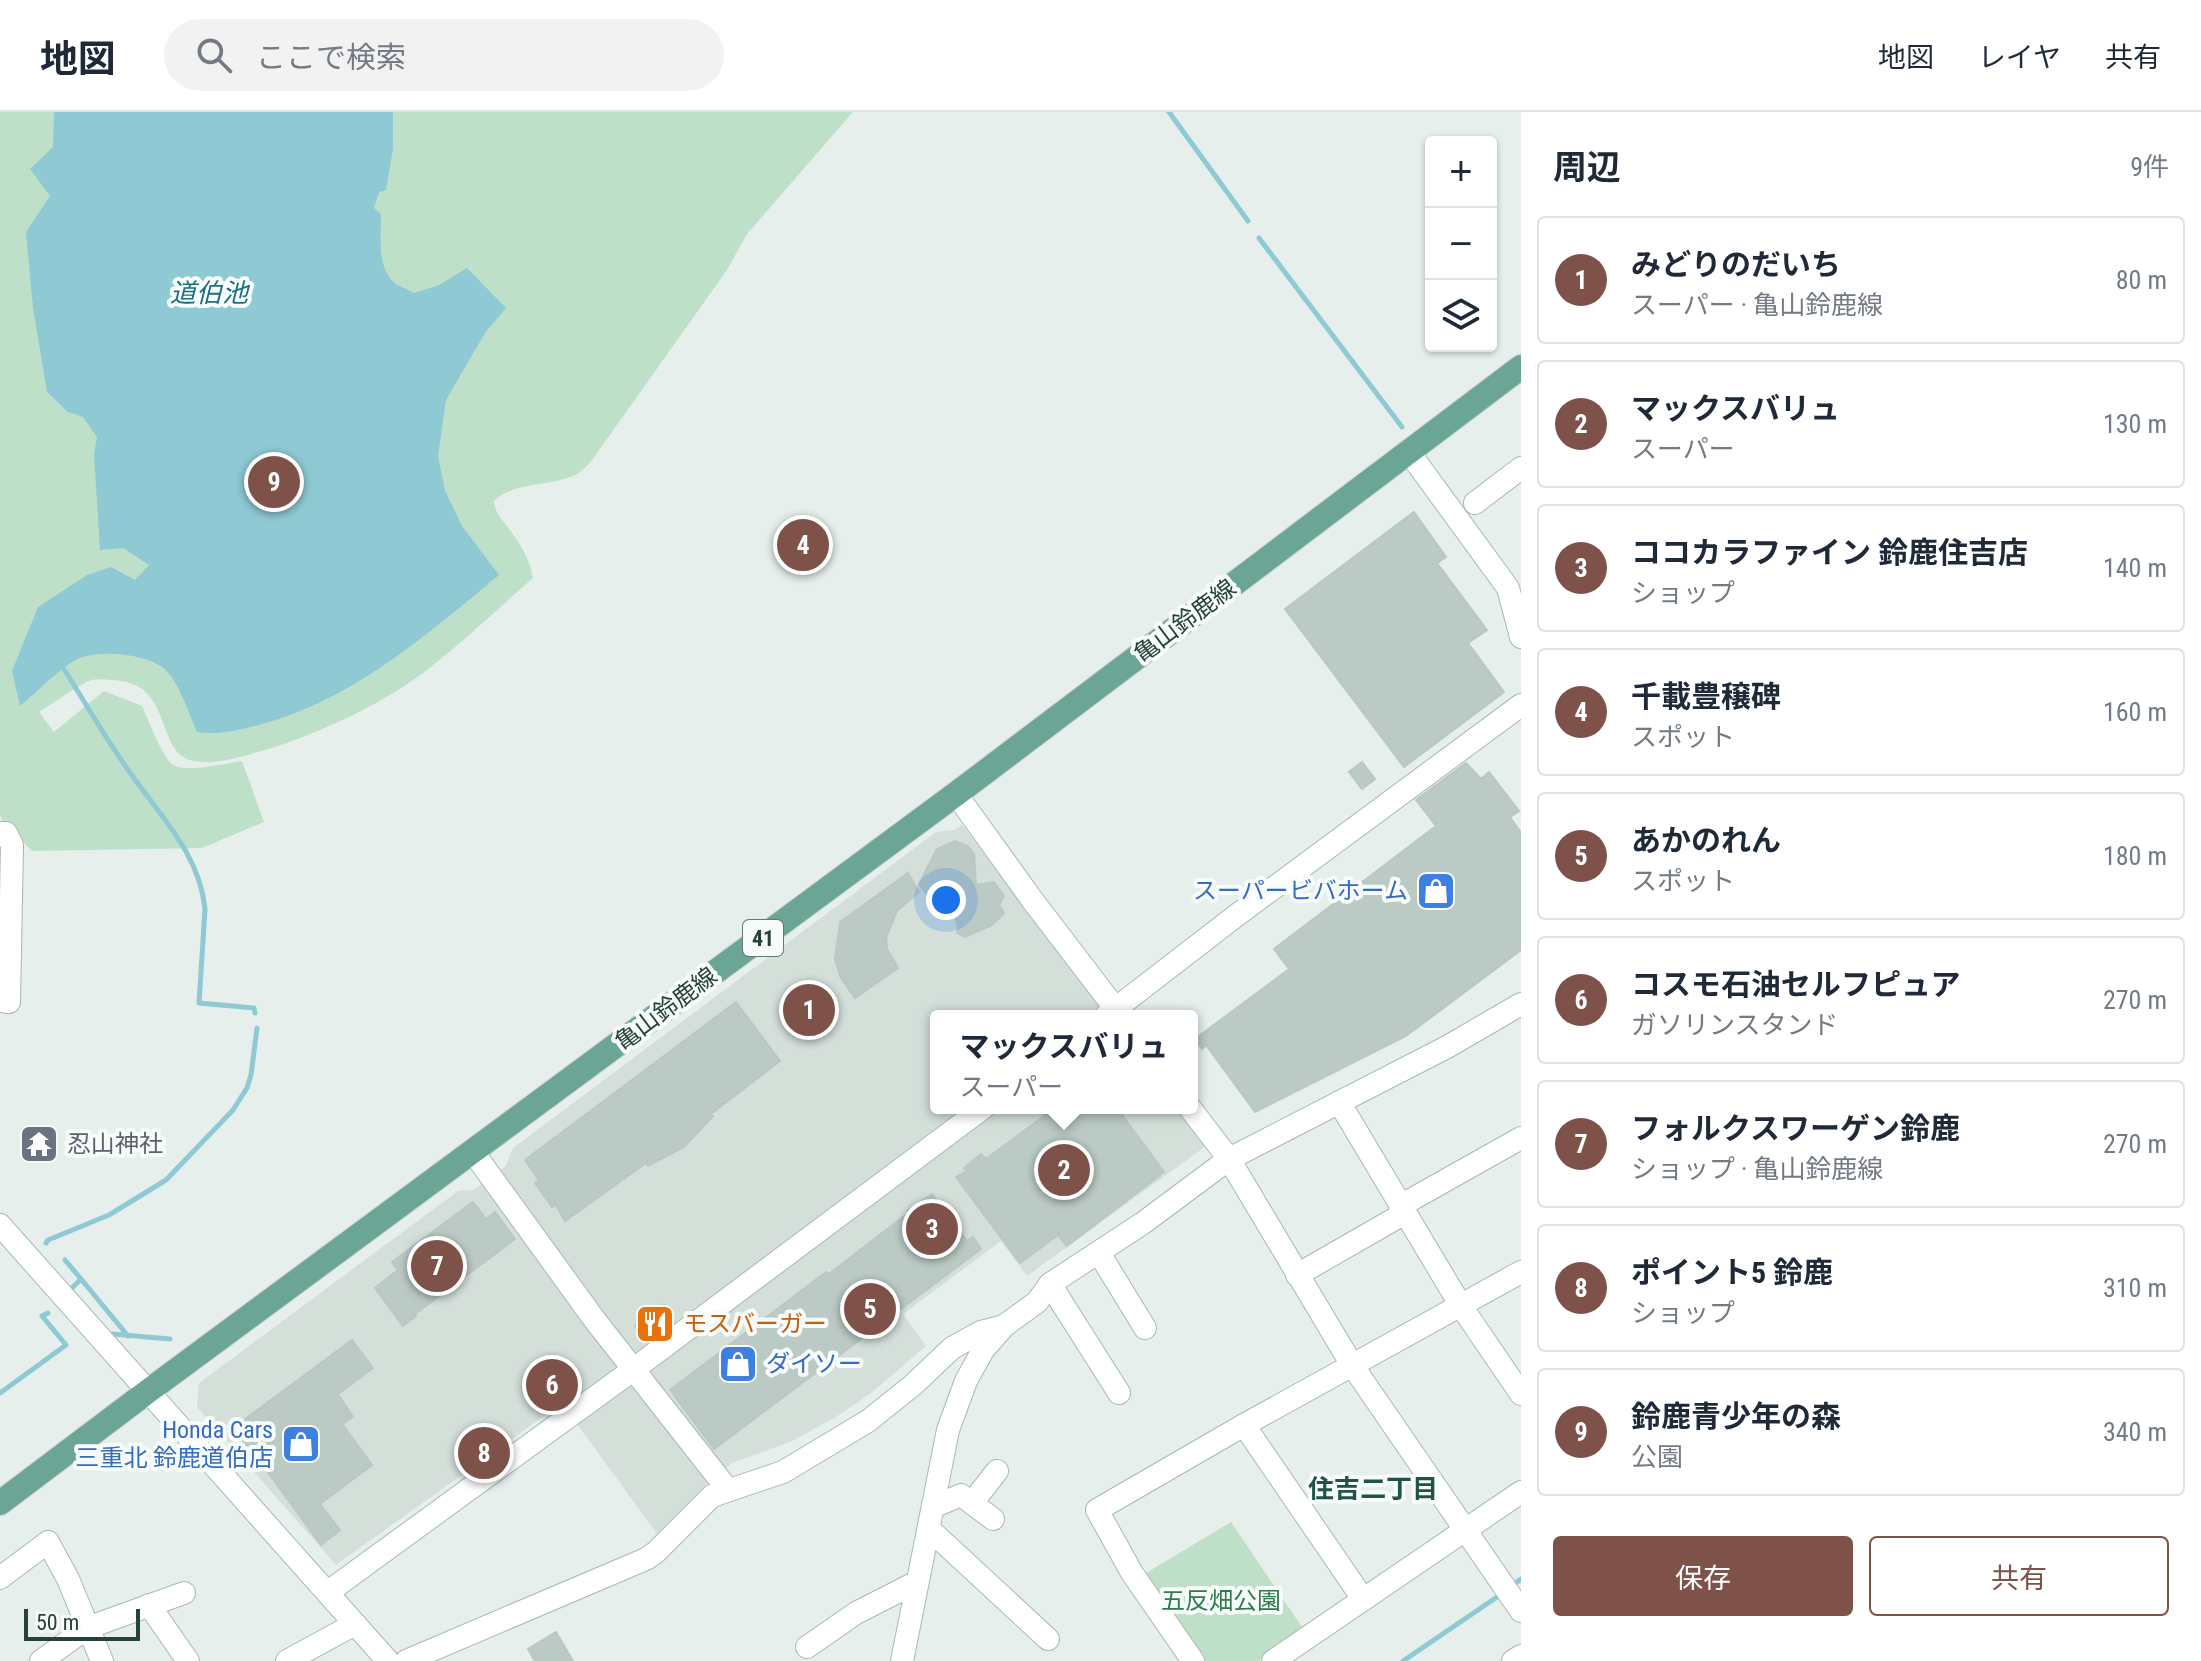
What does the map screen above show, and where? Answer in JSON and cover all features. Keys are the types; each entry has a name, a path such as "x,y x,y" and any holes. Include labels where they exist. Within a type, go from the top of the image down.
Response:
{"main road":[{"name":"亀山鈴鹿線","path":"0,1503 956,794 1521,367"}],"street":[{"path":"1408,451 1515,586 1521,637"},
{"path":"1475,503 1521,468"},
{"path":"1119,1010 1521,705"},
{"path":"956,794 1111,1010"},
{"path":"0,833 6,833 12,845 9,1002 0,1001"},
{"path":"902,1661 948,1430 966,1381 983,1350 1004,1326 1037,1302 1050,1284 1143,1223 1229,1159 1447,1047 1521,1004"},
{"path":"1339,1102 1461,1306 1521,1394"},
{"path":"328,1592 634,1369 975,1114"},
{"path":"1195,1114 1229,1159 1352,1365 1521,1611"},
{"path":"1297,1275 1521,1138"},
{"path":"473,1152 567,1283 728,1490"},
{"path":"0,1225 9,1250 147,1392 388,1661"},
{"path":"1099,1253 1145,1328"},
{"path":"1190,1660 1135,1577 1097,1510 1521,1272"},
{"path":"1050,1284 1119,1393"},
{"path":"406,1661 646,1559 712,1496 783,1472 868,1421 952,1348 981,1332 1004,1326"},
{"path":"1244,1425 1363,1599"},
{"path":"972,1503 997,1471"},
{"path":"1273,1661 1521,1492"},
{"path":"933,1507 961,1495 993,1519"},
{"path":"929,1529 1048,1639"},
{"path":"0,1578 48,1542 68,1579 101,1661"},
{"path":"807,1647 856,1613 917,1582"},
{"path":"41,1661 87,1628 184,1593"},
{"path":"149,1605 188,1661"},
{"path":"287,1661 355,1624"},
{"path":"1513,1661 1521,1656"}],"shaded area":[{"path":"962,825 1103,1010 930,1010 930,1114 1182,1114 1206,1146 1027,1276 1001,1241 903,1314 926,1346 871,1393 836,1417 790,1442 732,1463 657,1534 562,1403 336,1565 197,1407 199,1383 458,1191 473,1190 506,1166 513,1148 936,832 954,830"}],"green space":[{"path":"0,112 853,112 747,234 727,270 588,465 573,476 511,490 494,501 498,513 524,553 533,578 432,666 374,704 308,735 248,755 212,762 194,761 182,756 174,747 149,696 138,686 122,681 91,680 39,712 54,732 104,691 142,706 159,745 172,764 196,768 242,761 264,822 202,848 32,851 24,843 16,844 0,814"},
{"name":"五反畑公園","path":"1231,1522 1304,1630 1258,1661 1200,1661 1141,1576"}],"water":[{"name":"道伯池","path":"54,112 393,112 393,149 386,190 379,192 374,208 381,214 381,251 385,270 396,284 414,293 439,285 467,268 506,308 485,333 446,400 438,456 445,491 462,526 499,575 383,666 320,702 251,727 197,732 168,672 143,658 104,654 72,662 20,706 12,671 38,607 87,575 111,567 135,580 149,565 123,548 100,550 94,455 97,437 83,417 68,412 47,392 33,308 26,232 50,196 30,169 53,147"}],"building":[{"path":"1414,512 1446,557 1437,563 1487,630 1468,643 1504,692 1404,767 1285,609"},
{"path":"1362,762 1375,779 1362,789 1349,772"},
{"name":"スーパービバホーム","path":"1466,763 1481,779 1489,772 1519,811 1510,817 1521,833 1521,950 1406,1036 1255,1112 1206,1045 1202,1049 1198,1037 1289,969 1274,949 1436,826 1416,800"},
{"path":"955,841 968,846 974,854 976,885 994,882 1004,896 999,905 1004,913 992,925 965,937 957,933 955,917 945,902 936,903 930,899 919,884 937,849"},
{"path":"908,873 919,892 897,911 886,938 887,949 898,968 855,998 841,978 835,959 840,922"},
{"path":"801,986 830,1024 817,1034 788,996"},
{"path":"736,1002 780,1061 711,1114 713,1116 684,1147 648,1166 646,1163 565,1221 556,1205 552,1207 535,1183 539,1180 525,1160"},
{"path":"1121,1114 1164,1172 1067,1246 1058,1235 1020,1263 956,1177 967,1171 964,1168 981,1154 986,1159 1044,1116"},
{"name":"忍山神社","path":"37,1129 52,1151 40,1158 26,1136"},
{"path":"932,1194 967,1241 973,1237 981,1249 714,1449 670,1390"},
{"path":"473,1202 486,1219 495,1212 515,1239 403,1326 375,1288 398,1270 392,1262"},
{"name":"モスバーガー","path":"662,1305 674,1321 647,1342 635,1326"},
{"name":"Honda Cars 三重北 鈴鹿道伯店","path":"352,1340 373,1368 338,1394 353,1417 342,1424 372,1465 320,1504 340,1530 321,1545 233,1428"},
{"path":"493,1434 503,1447 473,1469 463,1457"},
{"path":"556,1632 573,1661 535,1661 528,1649"}],"waterway":[{"path":"1169,112 1248,221"},
{"path":"1259,238 1402,427"},
{"path":"64,669 105,736 177,837 196,871 205,909 199,1003 254,1008 255,1013"},
{"path":"46,1243 109,1215 166,1180 233,1110 247,1088 257,1028"},
{"path":"65,1260 81,1279 73,1287"},
{"path":"81,1279 128,1336"},
{"path":"0,1393 66,1345 42,1316 48,1313"},
{"path":"113,1334 170,1339"},
{"path":"1517,1582 1521,1579"},
{"path":"1403,1661 1497,1597"}],"place":[{"name":"鈴鹿青少年の森","path":"274,482"},
{"name":"千載豊穣碑","path":"803,545"},
{"name":"スーパービバホーム","path":"1436,891"},
{"name":"みどりのだいち","path":"809,1010"},
{"name":"忍山神社","path":"39,1144"},
{"name":"マックスバリュ","path":"1064,1170"},
{"name":"ココカラファイン 鈴鹿住吉店","path":"932,1229"},
{"name":"フォルクスワーゲン鈴鹿","path":"437,1266"},
{"name":"あかのれん","path":"870,1309"},
{"name":"モスバーガー","path":"655,1324"},
{"name":"ダイソー","path":"738,1364"},
{"name":"コスモ石油セルフピュア","path":"552,1385"},
{"name":"Honda Cars 三重北 鈴鹿道伯店","path":"301,1444"},
{"name":"ポイント5 鈴鹿","path":"484,1453"}],"district":[{"name":"住吉二丁目","path":"1373,1489"}]}
